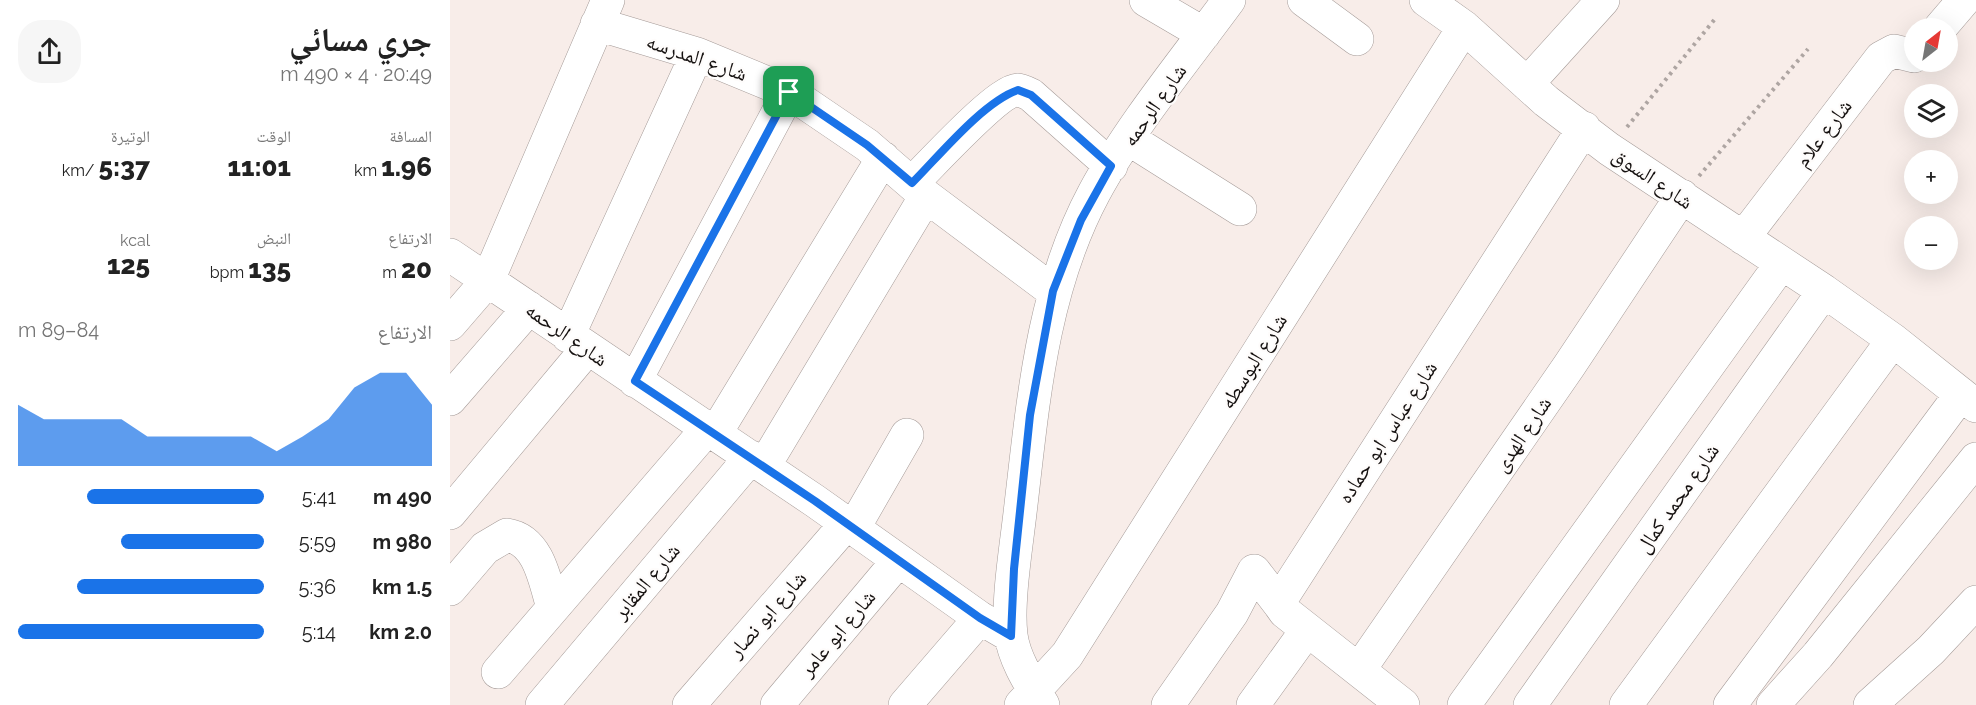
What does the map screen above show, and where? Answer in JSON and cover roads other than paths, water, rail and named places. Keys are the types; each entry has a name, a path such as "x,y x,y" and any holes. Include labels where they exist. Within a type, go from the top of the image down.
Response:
{"street":[{"path":"1146,0 1204,34"},
{"name":"شارع الرحمه","path":"1033,700 1011,636 1014,569 1030,415 1053,291 1081,220 1111,166 1229,0"},
{"path":"1304,0 1357,39"},
{"path":"1527,84 1603,0"},
{"path":"1949,18 1964,0"},
{"name":"شارع السوق","path":"1434,2 1546,101 1609,149 1824,291 1893,340 1969,400"},
{"path":"450,324 488,280 602,12"},
{"name":"شارع المدرسه","path":"602,12 789,92 883,158 919,190 1053,291"},
{"name":"شارع البوسطه","path":"1033,700 1067,655 1137,547 1464,27"},
{"name":"شارع علام","path":"1743,238 1881,58 1894,51 1904,54"},
{"path":"450,513 578,343 696,54"},
{"name":"شارع المقابر","path":"542,705 758,462 919,190 987,109 1003,95 1018,90 1031,95 1111,166"},
{"path":"635,381 789,92"},
{"name":"شارع عباس ابو حماده","path":"1280,605 1282,595 1584,128"},
{"path":"1129,139 1240,208"},
{"path":"498,672 711,431 883,158"},
{"name":"شارع الهدى","path":"1359,670 1556,385 1682,196"},
{"name":"شارع الرحمه","path":"450,255 758,462 980,618 1011,636"},
{"path":"1464,705 1781,264"},
{"name":"شارع محمد كمال","path":"1530,705 1824,291"},
{"path":"450,399 529,308"},
{"path":"1626,705 1893,340"},
{"path":"1730,705 1969,400"},
{"name":"شارع ابو نصار","path":"689,705 850,526 908,435"},
{"path":"1773,705 1818,655 1976,459"},
{"path":"450,589 485,548 507,535 517,536 533,551 543,572 553,608"},
{"name":"شارع ابو عامر","path":"777,705 898,561"},
{"path":"1168,705 1232,613 1254,571 1285,612 1397,703"},
{"path":"1869,705 1931,650 1976,602"},
{"path":"904,705 980,618"},
{"path":"1253,705 1307,630"}]}
